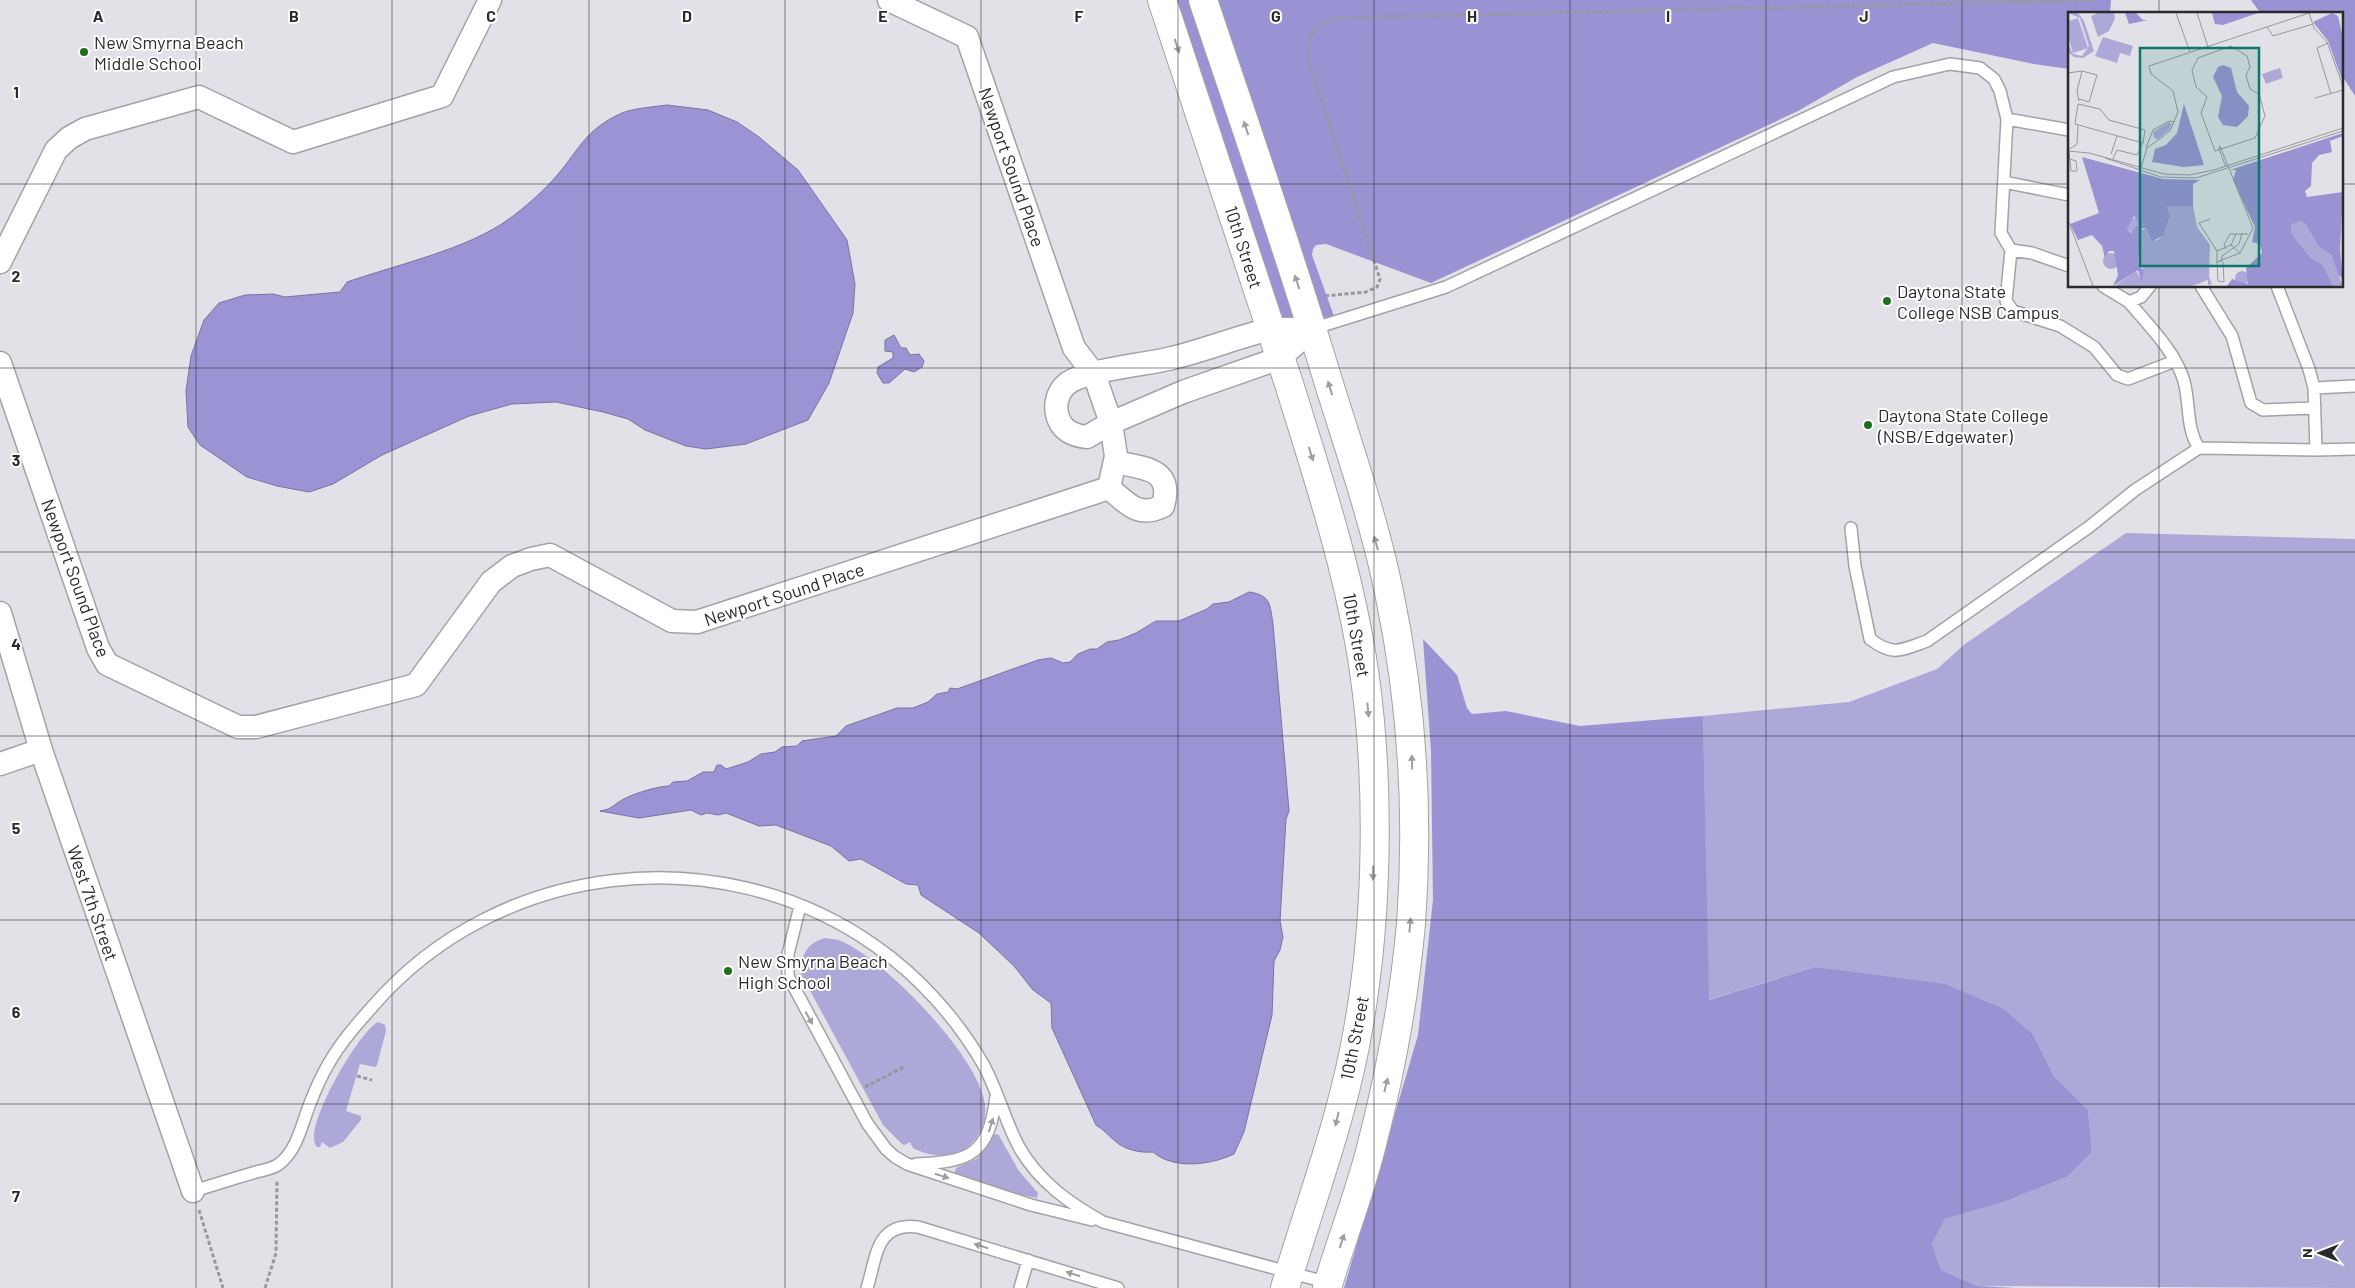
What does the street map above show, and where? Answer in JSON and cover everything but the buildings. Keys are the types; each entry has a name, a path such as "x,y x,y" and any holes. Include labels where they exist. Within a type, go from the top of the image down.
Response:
{"street":[{"path":"0,262 56,150 85,129 199,97 293,142 442,96 490,0"},
{"name":"Newport Sound Place","path":"0,363 98,648 107,664 238,727 256,728 416,685 491,582 512,566 531,559 550,555 672,621 698,622 1109,488 1114,462 1111,423 1094,374 1074,348 967,37 889,0"},
{"name":"10th Street","path":"1162,0 1271,329 1322,491 1350,593 1365,672 1372,755 1374,848 1372,920 1359,1024 1332,1143 1288,1280"},
{"path":"1203,0 1302,298 1359,480 1389,590 1405,682 1412,744 1414,837 1410,926 1392,1058 1370,1151 1328,1285"},
{"path":"1271,329 1312,329 1280,358 1184,392 1111,423 1088,436 1081,436 1065,429 1057,416 1057,398 1061,390 1074,380 1172,358 1271,329"},
{"path":"1172,358 1184,392"},
{"path":"1109,488 1134,508 1151,512 1163,506 1167,492 1162,478 1151,469 1114,462"},
{"name":"West 7th Street","path":"0,613 40,750 193,1191"},
{"path":"0,764 40,750"}],"lane":[{"path":"1312,329 1446,287 1893,77 1950,64 1980,68 1994,79 2007,119 2001,233 2011,250 2006,301 2013,311 2060,326 2094,347 2117,375 2128,379 2175,361"},
{"path":"2007,119 2068,130"},
{"path":"2004,182 2068,195"},
{"path":"2011,250 2032,253 2068,266"},
{"path":"2106,288 2129,302 2172,355 2184,381 2193,440 2199,448"},
{"path":"2129,302 2141,297 2148,288"},
{"path":"2202,288 2232,336 2252,403 2263,410 2315,408"},
{"path":"2277,288 2309,369 2314,388 2316,450"},
{"path":"2314,388 2355,386"},
{"path":"1851,528 1855,566 1870,639 1882,648 1896,652 1927,641 2081,533 2135,490 2199,448 2316,450 2355,448"},
{"path":"193,1191 277,1166 288,1155 297,1139 311,1101 330,1062 364,1016 392,985 415,964 445,942 491,915 528,900 586,884 635,877 694,878 755,890 800,906 836,922 875,945 915,980 943,1009 972,1046 997,1094 1019,1146 1038,1174 1063,1198 1103,1222"},
{"path":"800,906 788,954 788,976 867,1123 886,1149 907,1164 1031,1205 1103,1222 1288,1280 1328,1285"},
{"path":"907,1164 943,1163 963,1158 973,1153 988,1134 994,1118 997,1094"},
{"path":"868,1288 880,1244 889,1230 904,1225 918,1227 1118,1288"},
{"path":"1020,1288 1028,1260"}],"path":[{"path":"1302,298 1366,292 1377,287 1380,279 1308,59 1309,39 1316,27 1335,18 2095,0"},
{"path":"864,1088 906,1066"},
{"path":"357,1076 372,1080"},
{"path":"265,1288 276,1253 277,1166"},
{"path":"193,1191 224,1288"}],"shaded area":[{"path":"1174,0 1191,0 1297,318 1279,319"},
{"path":"1216,0 2111,0 2110,12 2068,12 2068,69 2034,64 1933,43 1857,77 1798,111 1431,283 1326,244 1316,245 1312,255 1335,319 1321,318"},
{"path":"2251,0 2355,0 2355,96 2342,76 2342,12 2260,12"},
{"path":"667,105 708,110 737,122 759,137 798,170 847,240 855,284 853,313 829,383 808,420 746,444 706,449 686,446 645,430 628,419 603,412 556,402 512,404 469,416 382,455 333,484 309,492 277,486 247,477 200,445 188,427 186,391 191,356 204,320 219,303 245,295 273,294 285,297 340,292 347,282 453,248 492,230 532,201 561,171 582,143 598,127 627,111"},
{"path":"894,335 901,348 906,348 910,355 919,354 924,361 922,367 914,372 905,369 889,383 883,383 877,373 878,367 893,358 893,352 885,351 885,340"},
{"path":"2126,533 2355,539 2355,1288 1978,1286 1941,1270 1932,1244 1945,1219 2004,1202 2067,1177 2092,1152 2088,1110 2054,1076 2033,1034 2004,1009 1869,975 1815,967 1708,1000 1703,716 1849,702 1937,669 1965,644"},
{"path":"1249,592 1256,593 1265,598 1271,611 1289,811 1286,819 1280,921 1283,937 1280,950 1274,961 1272,1015 1244,1132 1234,1154 1225,1158 1193,1164 1171,1161 1153,1152 1143,1152 1123,1147 1096,1125 1052,1028 1051,1003 1033,990 1014,966 979,933 921,895 918,885 906,884 861,859 849,861 831,846 776,825 759,826 726,813 718,815 707,813 701,815 691,810 639,818 600,811 610,808 638,793 669,786 673,782 687,781 703,772 714,772 717,765 721,765 726,769 748,762 761,754 775,752 782,747 797,746 802,741 836,736 846,726 897,708 913,708 928,702 937,694 948,692 950,688 957,689 1038,660 1051,658 1063,663 1070,662 1078,654 1090,649 1097,649 1107,642 1119,640 1136,633 1156,621 1179,621 1207,609 1213,604 1229,602"},
{"path":"1423,639 1457,675 1467,708 1472,714 1506,711 1580,726 1703,716 1709,1000 1815,967 1945,984 2004,1009 2033,1034 2054,1076 2088,1110 2092,1152 2067,1177 2004,1202 1945,1219 1932,1244 1941,1270 1978,1286 2016,1288 1344,1288 1418,1035 1433,900 1431,751"},
{"path":"825,938 843,942 883,969 928,1013 967,1062 979,1085 985,1105 983,1125 978,1136 969,1146 951,1155 925,1153 913,1148 910,1142 905,1145 902,1144 883,1125 801,974 802,961 806,951 813,943"},
{"path":"378,1022 385,1025 386,1031 377,1065 375,1067 360,1064 346,1111 361,1116 361,1120 343,1142 330,1148 322,1142 320,1147 317,1147 314,1137 317,1122 334,1082 358,1043"},
{"path":"998,1134 1019,1171 1038,1193 1037,1198 1013,1193 954,1174 956,1168 978,1158 994,1135"}],"place":[{"name":"New Smyrna Beach Middle School","path":"84,52"},
{"name":"Daytona State College NSB Campus","path":"1887,301"},
{"name":"Daytona State College (NSB/Edgewater)","path":"1868,425"},
{"name":"New Smyrna Beach High School","path":"728,971"}]}
